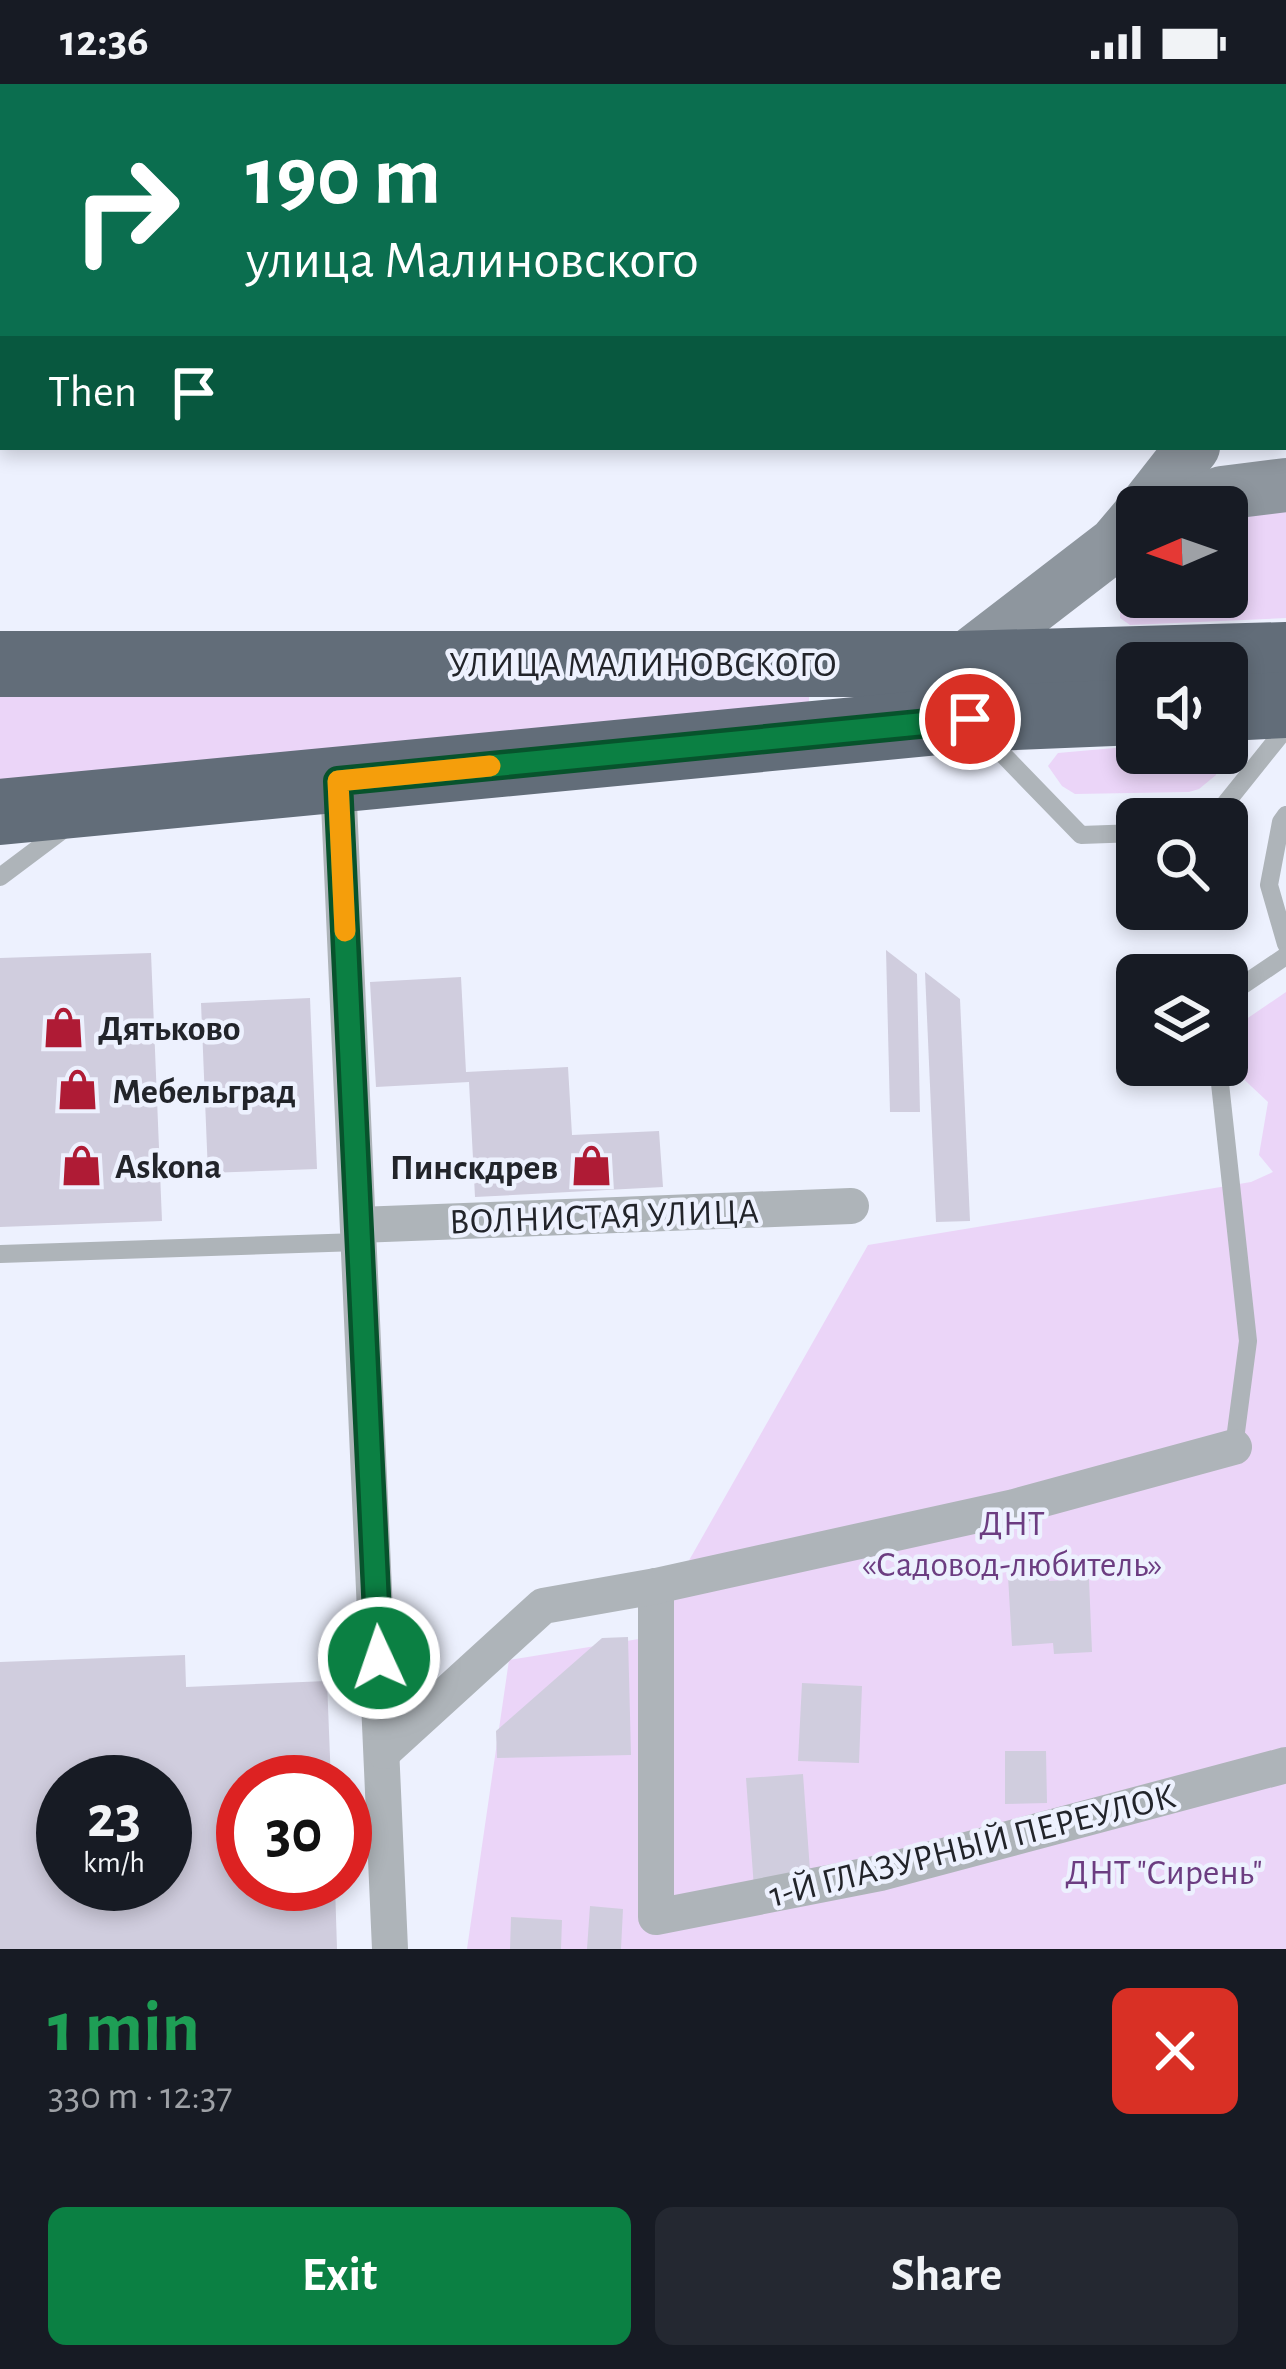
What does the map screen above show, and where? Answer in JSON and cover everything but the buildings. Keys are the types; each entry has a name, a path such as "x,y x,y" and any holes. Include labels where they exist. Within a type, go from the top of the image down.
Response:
{"highway":[{"name":"УЛИЦА МАЛИНОВСКОГО","path":"0,812 338,781 964,692 1286,655"},
{"name":"УЛИЦА МАЛИНОВСКОГО","path":"0,664 964,692 1116,710"},
{"path":"1248,707 1286,705"}],"main road":[{"path":"1164,486 1191,450"},
{"path":"1248,489 1286,484"},
{"path":"964,692 1116,544"}],"street":[{"path":"338,781 390,1949"},
{"name":"ВОЛНИСТАЯ УЛИЦА","path":"358,1233 851,1206"},
{"path":"384,1751 543,1606 1014,1508 1234,1447"},
{"name":"1-Й ГЛАЗУРНЫЙ ПЕРЕУЛОК","path":"656,1586 656,1917 880,1873 1286,1765"}],"lane":[{"path":"964,692 1081,835 1116,834"},
{"path":"1230,798 1286,728"},
{"path":"0,877 96,805"},
{"path":"1286,814 1269,885 1286,944"},
{"path":"1248,982 1286,956"},
{"path":"1220,1086 1249,1341 1234,1447"},
{"path":"0,1254 358,1233"}],"green space":[{"path":"1286,499 1286,618 1130,625 1120,618 1248,618 1248,505"},
{"path":"0,689 809,696 809,706 0,782"},
{"path":"1116,748 1116,774 1216,775 1189,792 1075,794 1062,786 1048,766 1058,753"},
{"name":"ДНТ «Садовод-любитель»","path":"1286,992 1286,1949 467,1949 509,1660 645,1638 868,1245 1251,1182 1273,1172 1259,1155 1268,1102 1248,1083 1248,1018"}],"slow traffic":[{"path":"345,931 338,781 490,766"}],"place":[{"name":"Дятьково","path":"64,1027"},
{"name":"Мебельград","path":"78,1090"},
{"name":"Askona","path":"81,1165"},
{"name":"Пинскдрев","path":"592,1166"}],"route":[{"path":"379,1658 338,781 970,719"}],"park label":[{"name":"ДНТ \"Сирень\"","path":"1164,1871"}]}
